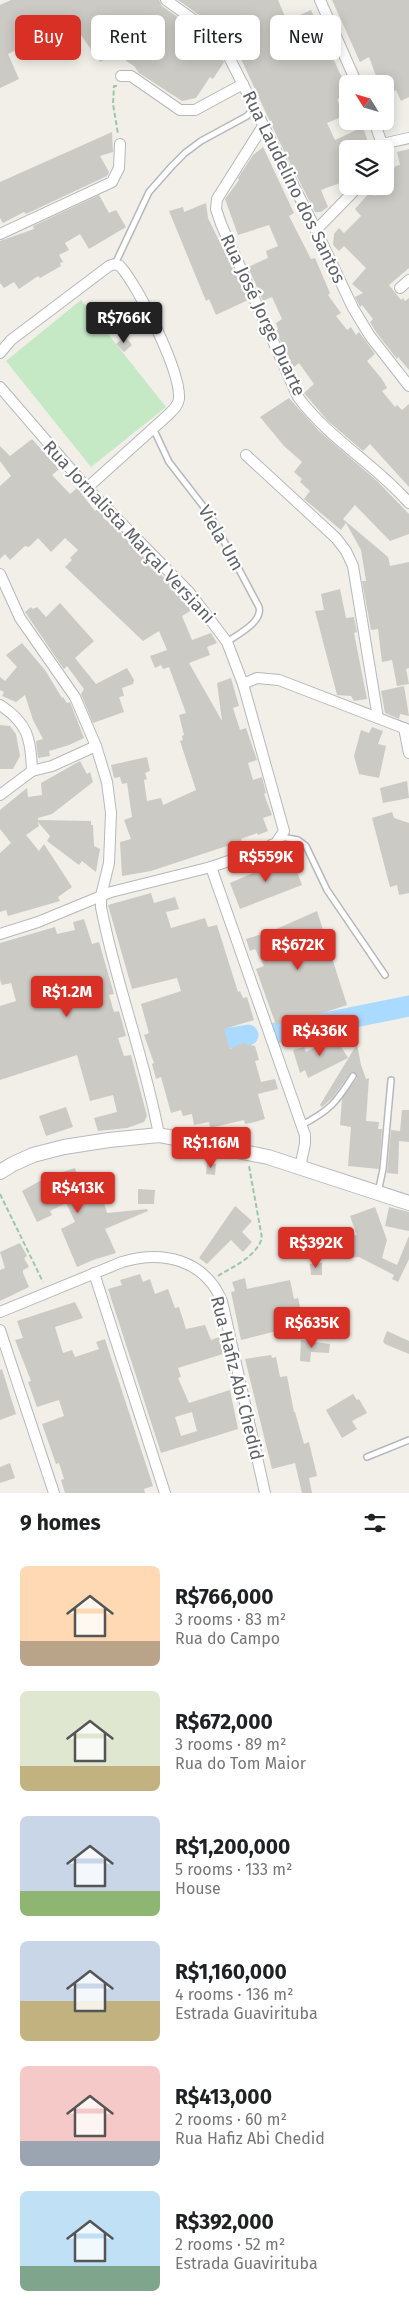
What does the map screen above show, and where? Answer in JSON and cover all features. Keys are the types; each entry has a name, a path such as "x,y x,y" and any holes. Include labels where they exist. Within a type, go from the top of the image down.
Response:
{"street":[{"name":"Rua Laudelino dos Santos","path":"166,0 216,36 243,84 353,308 370,336 409,386"},
{"path":"320,0 353,75"},
{"path":"121,76 131,76 180,110 186,111 195,110 243,84"},
{"name":"Rua José Jorge Duarte","path":"263,126 217,198 216,209 221,224 298,397 312,416 330,434 398,490 409,503"},
{"path":"394,143 409,138"},
{"path":"0,234 112,182 119,168 120,144"},
{"path":"316,230 350,195"},
{"path":"0,353 11,340 109,266 115,264 125,272 143,298 151,314 177,387 179,400 176,408 87,488"},
{"path":"400,288 409,280"},
{"name":"Rua Jornalista Marçal Versiani","path":"0,387 87,488 190,593 227,642 243,684 284,831 282,837"},
{"path":"246,455 336,538 346,551 353,566 378,718"},
{"path":"0,574 20,618 75,697 96,746 107,782 111,813 109,862 101,896 105,925 151,1090 159,1135"},
{"path":"243,684 257,678 279,680 406,729 409,753"},
{"path":"0,706 14,714 24,724 29,738 32,771"},
{"path":"0,795 32,771 52,766 96,746"},
{"path":"0,934 38,922 101,896 131,886 211,867 261,850 276,843 282,837"},
{"path":"211,867 301,1125 305,1144 300,1167"},
{"path":"0,1172 7,1162 64,1147 159,1135 246,1152 300,1167 409,1203"},
{"name":"Rua Hafiz Abi Chedid","path":"0,1312 140,1256 160,1256 180,1260 196,1269 210,1281 222,1301 265,1493"},
{"path":"94,1273 166,1493"},
{"path":"0,1330 54,1493"}],"lane":[{"path":"115,264 149,192 172,166 184,153 247,116 254,108"},
{"name":"Viela Um","path":"153,428 169,462 210,515 259,607 258,619 227,642"},
{"path":"282,837 298,840 306,846 327,890 385,975"},
{"path":"301,1125 326,1112 341,1095 353,1076"},
{"path":"378,1193 383,1169 392,1080"},
{"path":"366,1457 409,1440"}],"path":[{"path":"120,144 113,104 114,86 119,86 121,76"},
{"path":"210,1281 253,1254 259,1247 262,1238 246,1152"},
{"path":"0,1194 47,1292"}],"green space":[{"path":"81,300 166,407 91,467 6,361"}],"building":[{"path":"11,0 159,0 162,6 175,15 175,60 223,60 224,62 213,79 210,77 196,98 182,101 139,73 134,66 126,61 165,60 165,15 91,15 91,49 81,35 81,15 15,15 15,51 8,54 19,79 0,88 0,5"},
{"path":"178,0 278,0 284,15 270,15 270,60 334,60 341,75 339,75 339,98 337,99 339,118 327,123 335,140 357,130 364,130 367,140 339,140 339,183 321,190 328,207 321,212 315,212 241,60 260,60 260,15 199,15"},
{"path":"332,0 409,0 409,97 401,101 396,90 394,91 394,75 376,75 369,57 360,62 341,20 341,15 339,15"},
{"path":"311,10 313,15 300,15"},
{"path":"112,132 113,152 100,156 109,172 107,176 3,223 0,218 0,182"},
{"path":"263,147 294,213 289,216 311,259 315,258 330,293 328,295 341,313 336,316 347,330 351,327 356,335 359,332 375,354 367,361 382,379 387,388 382,391 395,407 397,405 402,410 409,404 409,487 370,444 363,451 328,421 304,393 314,384 299,363 294,367 288,358 276,331 278,329 276,323 282,319 272,297 263,301 248,267 268,258 266,251 278,246 269,225 238,235 225,199 239,180 238,178 253,155"},
{"path":"409,149 409,268 389,285 401,300 403,298 405,301 409,298 409,370 398,357 397,359 376,332 370,322 373,319 362,305 360,307 355,297 363,293 352,284 366,268 344,246 339,251 333,245 334,234 339,228 344,233 361,216 355,209 367,195 394,195 394,168 400,165 397,152"},
{"path":"99,195 109,213 116,210 126,227 89,249 80,234 65,243 69,250 59,255 63,262 60,263 61,266 40,278 38,276 19,289 14,282 4,288 0,283 0,241 34,229 33,226"},
{"path":"206,203 208,218 248,300 216,315 209,299 206,301 169,211 183,207 184,212"},
{"path":"125,336 132,345 124,352 116,344"},
{"path":"289,398 319,431 377,481 409,514 409,534 390,541 355,505 343,519 388,557 390,566 409,562 409,668 406,669 409,684 397,686 392,660 382,662 378,629 371,630 362,581 366,581 361,550 346,523 341,530 304,499 310,491 300,482 302,479 294,472 302,462 284,446 260,417"},
{"path":"32,439 59,469 52,475 70,494 77,488 95,511 98,509 104,516 103,518 115,527 186,600 193,609 182,616 192,640 211,633 217,643 207,647 210,655 189,663 222,721 217,683 231,678 239,706 233,708 240,730 246,728 257,760 248,763 253,780 262,777 266,793 264,794 272,815 263,818 268,831 258,835 257,833 241,839 242,841 151,871 122,876 120,842 131,839 124,820 132,817 127,783 122,784 120,777 114,778 111,765 147,757 150,771 145,773 147,779 144,780 147,801 161,798 163,805 196,790 180,741 183,740 182,736 184,735 179,715 186,713 169,667 163,669 161,665 155,668 150,656 167,650 159,631 143,641 65,567 78,550 65,538 51,552 38,538 29,547 25,546 10,560 5,554 0,559 0,486 11,476 0,461 0,446 10,456"},
{"path":"340,589 346,618 354,617 357,632 354,633 367,699 354,701 351,696 337,695 315,611 324,610 321,594"},
{"path":"60,603 94,641 75,658 96,684 127,668 134,680 133,684 122,688 124,696 119,697 124,712 93,723 81,694 84,689 67,666 64,669 25,612 31,607 33,609 37,607 46,617"},
{"path":"22,643 45,670 62,698 67,703 70,702 84,738 49,751 50,756 38,758 36,741 43,739 33,720 25,695 16,702 2,696 4,692 0,690 0,677 5,681 17,667 6,655"},
{"path":"404,686 409,716 400,714 399,719 385,713 381,691"},
{"path":"0,725 10,726 16,734 20,756 13,769 0,769"},
{"path":"372,727 383,731 378,744 386,746 379,778 359,774 354,756 361,730 369,733"},
{"path":"80,761 87,774 90,772 93,782 52,814 38,818 38,820 91,821 91,825 93,825 94,846 100,849 96,872 82,861 79,865 47,841 50,836 38,822 39,826 26,835 39,851 44,844 72,887 58,897 60,901 8,916 6,910 0,912 0,853 11,843 0,829 0,810 27,788 28,797 42,795 41,783"},
{"path":"407,781 409,798 383,803 380,788"},
{"path":"392,812 394,818 409,823 409,893 399,895 397,885 390,887 372,818"},
{"path":"285,856 291,871 296,869 302,885 240,909 230,883 262,869 260,865"},
{"path":"151,893 154,903 175,897 179,909 166,912 171,928 205,918 208,927 217,925 238,992 240,991 243,998 247,997 254,1020 224,1029 230,1049 243,1043 255,1046 259,1060 255,1061 261,1082 275,1079 278,1089 258,1094 265,1119 245,1124 244,1120 210,1128 209,1122 194,1125 192,1114 183,1116 181,1110 171,1113 161,1077 156,1079 152,1064 154,1063 144,1035 149,1033 141,1004 181,991 177,978 132,989 108,905"},
{"path":"317,911 347,1005 299,1021 299,1019 276,1025 256,969 264,966 255,949 250,951 246,939 272,931"},
{"path":"84,919 92,944 99,942 114,994 109,995 114,1012 119,1011 126,1036 118,1038 124,1056 131,1055 147,1116 144,1122 127,1128 98,1131 94,1118 117,1112 113,1095 90,1101 77,1055 0,1080 0,1006 16,1001 11,983 2,985 0,980 0,943 55,927 57,934 75,930 73,922"},
{"path":"335,1037 348,1058 308,1078 305,1070 300,1073 293,1050 304,1047 306,1052"},
{"path":"357,1044 361,1065 366,1079 369,1078 366,1121 379,1122 378,1129 382,1129 379,1169 348,1166 351,1127 340,1125 342,1099 357,1078 356,1073 351,1072 333,1097 322,1107 320,1105"},
{"path":"66,1107 73,1127 46,1136 39,1116"},
{"path":"402,1110 409,1110 409,1142 399,1141 398,1174 387,1173 391,1130 400,1131"},
{"path":"207,1163 216,1164 215,1175 206,1174"},
{"path":"75,1168 82,1189 99,1186 107,1213 147,1209 148,1211 105,1229 116,1253 77,1267 61,1229 75,1222 66,1203 50,1211 52,1215 37,1222 22,1191 47,1177"},
{"path":"138,1189 155,1190 154,1204 138,1204"},
{"path":"235,1206 252,1221 242,1232 252,1242 243,1252 231,1240 207,1264 199,1258"},
{"path":"375,1207 387,1240 382,1258 397,1265 409,1236 409,1259 398,1282 392,1279 394,1275 359,1257 341,1258 340,1236 357,1235 350,1216"},
{"path":"389,1207 409,1212 409,1231 385,1226"},
{"path":"20,1243 27,1256 24,1258 29,1267 23,1270 23,1273 29,1287 0,1301 0,1270 5,1268 0,1252"},
{"path":"322,1263 322,1275 311,1275 310,1264"},
{"path":"140,1274 143,1282 150,1279 155,1294 168,1289 175,1308 179,1307 186,1329 205,1325 211,1340 219,1337 223,1354 178,1368 181,1377 178,1378 189,1403 230,1390 238,1429 161,1453 108,1289 122,1285 120,1280","holes":["192,1412 197,1431 181,1436 175,1417"]},
{"path":"245,1278 247,1289 290,1280 294,1299 298,1298 301,1311 309,1310 312,1322 241,1340 231,1292 235,1291 232,1282"},
{"path":"75,1302 83,1318 55,1327 63,1353 72,1350 75,1357 99,1349 96,1342 105,1339 153,1486 144,1489 145,1493 65,1493 61,1480 64,1479 59,1463 56,1464 42,1424 64,1416 59,1400 37,1407 28,1382 31,1381 15,1340 23,1338 17,1321"},
{"path":"387,1331 409,1341 409,1354 385,1344 383,1341"},
{"path":"301,1340 330,1344 329,1353 311,1352 310,1362 300,1361"},
{"path":"271,1355 272,1358 276,1357 280,1377 287,1376 294,1412 304,1444 309,1442 317,1476 309,1478 312,1493 302,1493 295,1463 272,1469 245,1359"},
{"path":"2,1369 16,1414 0,1420 0,1370"},
{"path":"353,1394 357,1400 359,1399 367,1413 352,1421 357,1429 342,1438 326,1410"},
{"path":"10,1463 15,1478 0,1483 0,1467"}],"waterway":[{"path":"275,1033 409,1006"},
{"path":"200,1043 248,1035"}]}
